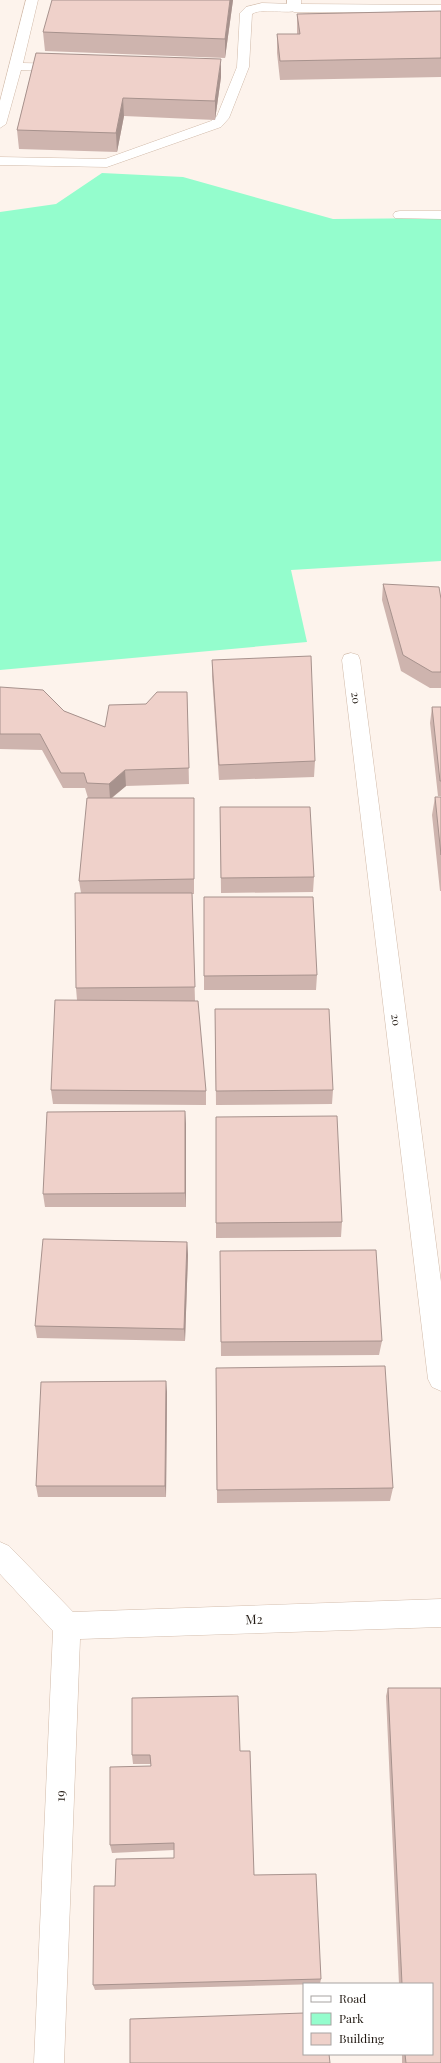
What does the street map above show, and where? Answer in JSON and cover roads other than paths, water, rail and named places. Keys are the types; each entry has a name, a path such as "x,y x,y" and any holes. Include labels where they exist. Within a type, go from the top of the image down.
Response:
{"street":[{"path":"294,4 441,9"},
{"path":"400,215 441,215"},
{"name":"20","path":"351,660 441,1379"},
{"path":"0,1555 67,1626"},
{"name":"M2","path":"67,1626 441,1612"},
{"name":"19","path":"49,2063 67,1626"}],"lane":[{"path":"0,124 32,0"},
{"path":"0,161 107,163 208,129 223,118 234,72 243,67 246,13 258,4 294,4"},
{"path":"16,66 72,68"}]}
